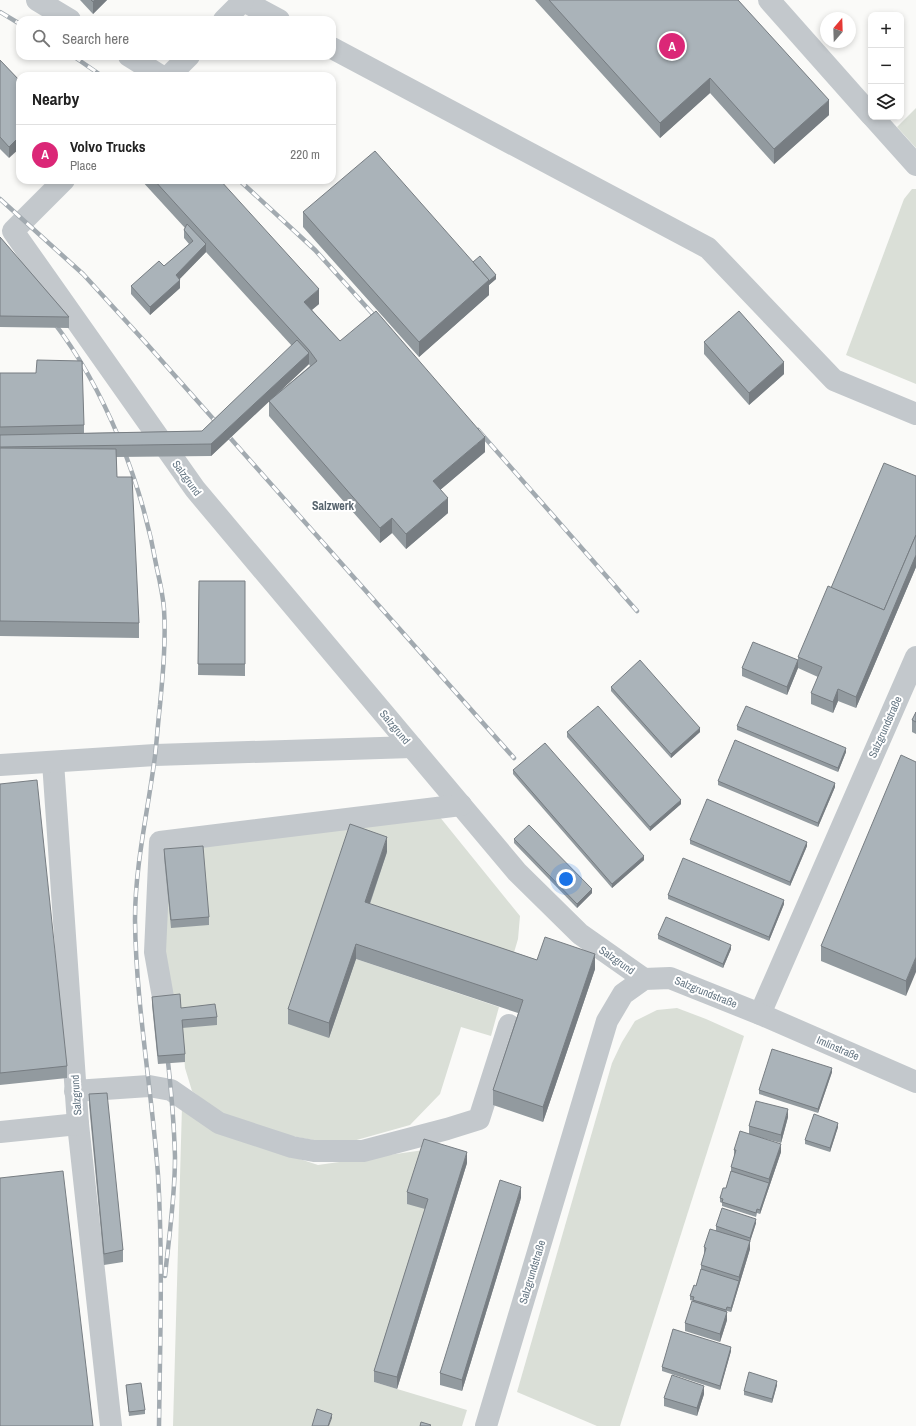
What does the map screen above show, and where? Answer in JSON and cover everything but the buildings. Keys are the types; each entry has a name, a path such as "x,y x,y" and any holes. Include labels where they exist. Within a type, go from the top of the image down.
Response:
{"street":[{"path":"37,0 63,16"},
{"path":"228,16 243,0 272,16"},
{"path":"769,0 868,112"},
{"path":"336,50 708,248 834,380 916,414"},
{"path":"135,60 155,72"},
{"path":"173,72 185,60"},
{"path":"876,120 916,166"},
{"name":"Salzgrund","path":"60,184 13,231 195,490 517,872 580,934 644,979"},
{"name":"Salzgrundstraße","path":"486,1426 607,1021 623,994 644,979 670,978 760,1014 916,657"},
{"name":"Salzgrund","path":"0,765 155,755 412,747"},
{"name":"Salzgrund","path":"53,762 75,1091 111,1426"},
{"path":"164,1003 155,952 160,842 461,805"},
{"name":"Imlinstraße","path":"760,1014 916,1082"},
{"path":"75,1091 149,1086 171,1090 219,1123 292,1147 314,1151 363,1151 448,1129 479,1119 509,1025"},
{"path":"0,1132 78,1124"}],"shaded area":[{"path":"916,108 916,148 897,127"},
{"path":"912,189 916,189 916,384 846,355 904,199"},
{"path":"439,816 520,916 518,939 510,966 365,917 387,852 350,839 329,1038 356,959 499,1007 491,1036 461,1027 440,1094 410,1125 353,1141 313,1140 269,1132 221,1114 192,1091 185,1068 181,1016 172,1002 163,962 162,849"},
{"path":"677,1008 744,1036 620,1426 597,1426 517,1392 612,1063 622,1042 635,1021 657,1010"},
{"path":"182,1106 221,1133 318,1165 424,1150 428,1210 374,1382 467,1410 462,1426 173,1426"}],"railway":[{"path":"0,12 16,22"},
{"path":"79,60 96,72"},
{"path":"243,184 315,250 380,322"},
{"path":"0,199 83,274 514,758"},
{"path":"52,320 89,376 119,438 142,504 164,604 165,621 161,693 155,756 139,858 135,920 138,984 155,1143 160,1206 161,1301 159,1426"},
{"path":"478,430 637,611"},
{"path":"165,1276 175,1172 174,1131 167,1053"}],"place":[{"name":"Volvo Trucks","path":"672,46"}],"district":[{"name":"Salzwerk","path":"333,506"}]}
